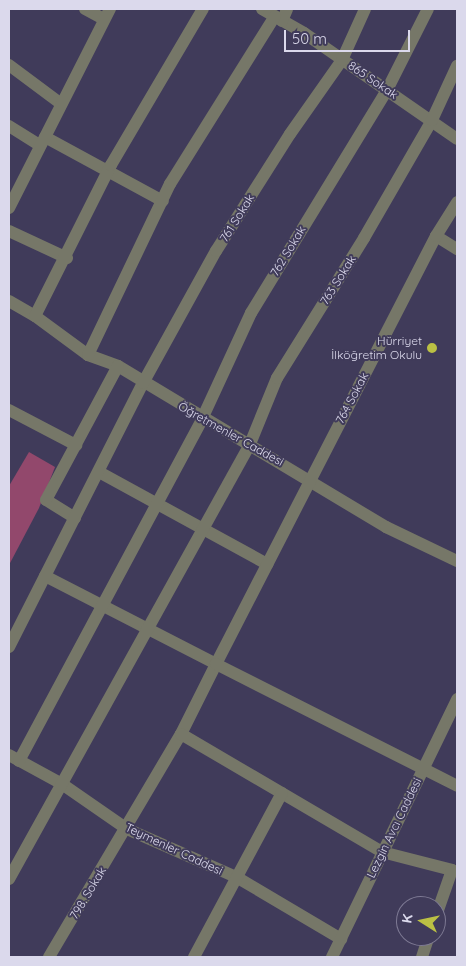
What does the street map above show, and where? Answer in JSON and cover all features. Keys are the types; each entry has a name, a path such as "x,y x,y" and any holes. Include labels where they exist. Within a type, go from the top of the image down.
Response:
{"street":[{"path":"9,208 60,103 107,14 85,9"},
{"path":"35,316 67,258 108,172 203,9"},
{"name":"865 Sokak","path":"262,9 281,15 342,60 432,120 457,139"},
{"name":"761 Sokak","path":"9,647 143,383 216,251 290,134 342,60 365,9"},
{"name":"762 Sokak","path":"14,758 102,606 202,420 250,313 387,90 428,9"},
{"path":"88,355 163,201 281,15"},
{"path":"9,65 60,103"},
{"name":"763 Sokak","path":"9,880 149,630 250,444 277,378 364,238 432,120 457,66"},
{"path":"9,126 108,172 163,201"},
{"path":"457,202 436,236 457,249"},
{"path":"9,231 67,258"},
{"name":"764 Sokak","path":"216,664 309,479 436,236"},
{"name":"Öğretmenler Caddesi","path":"9,301 35,316 88,355 118,366 202,420 250,444 386,527 457,561"},
{"path":"75,518 46,500 118,366"},
{"path":"9,410 76,445"},
{"path":"99,472 267,564"},
{"path":"45,576 422,770 457,786"},
{"name":"798. Sokak","path":"50,957 127,829 181,734 216,664"},
{"name":"Lezgin Avcı Caddesi","path":"332,957 457,700"},
{"path":"181,734 382,852 454,870 444,896"},
{"name":"Teymenler Caddesi","path":"14,758 62,784 127,829 238,878 341,939"},
{"path":"194,957 282,793"}],"shaded area":[{"path":"29,452 55,467 39,508 9,565 9,486"}],"place":[{"name":"Hürriyet İlköğretim Okulu","path":"432,348"}]}
